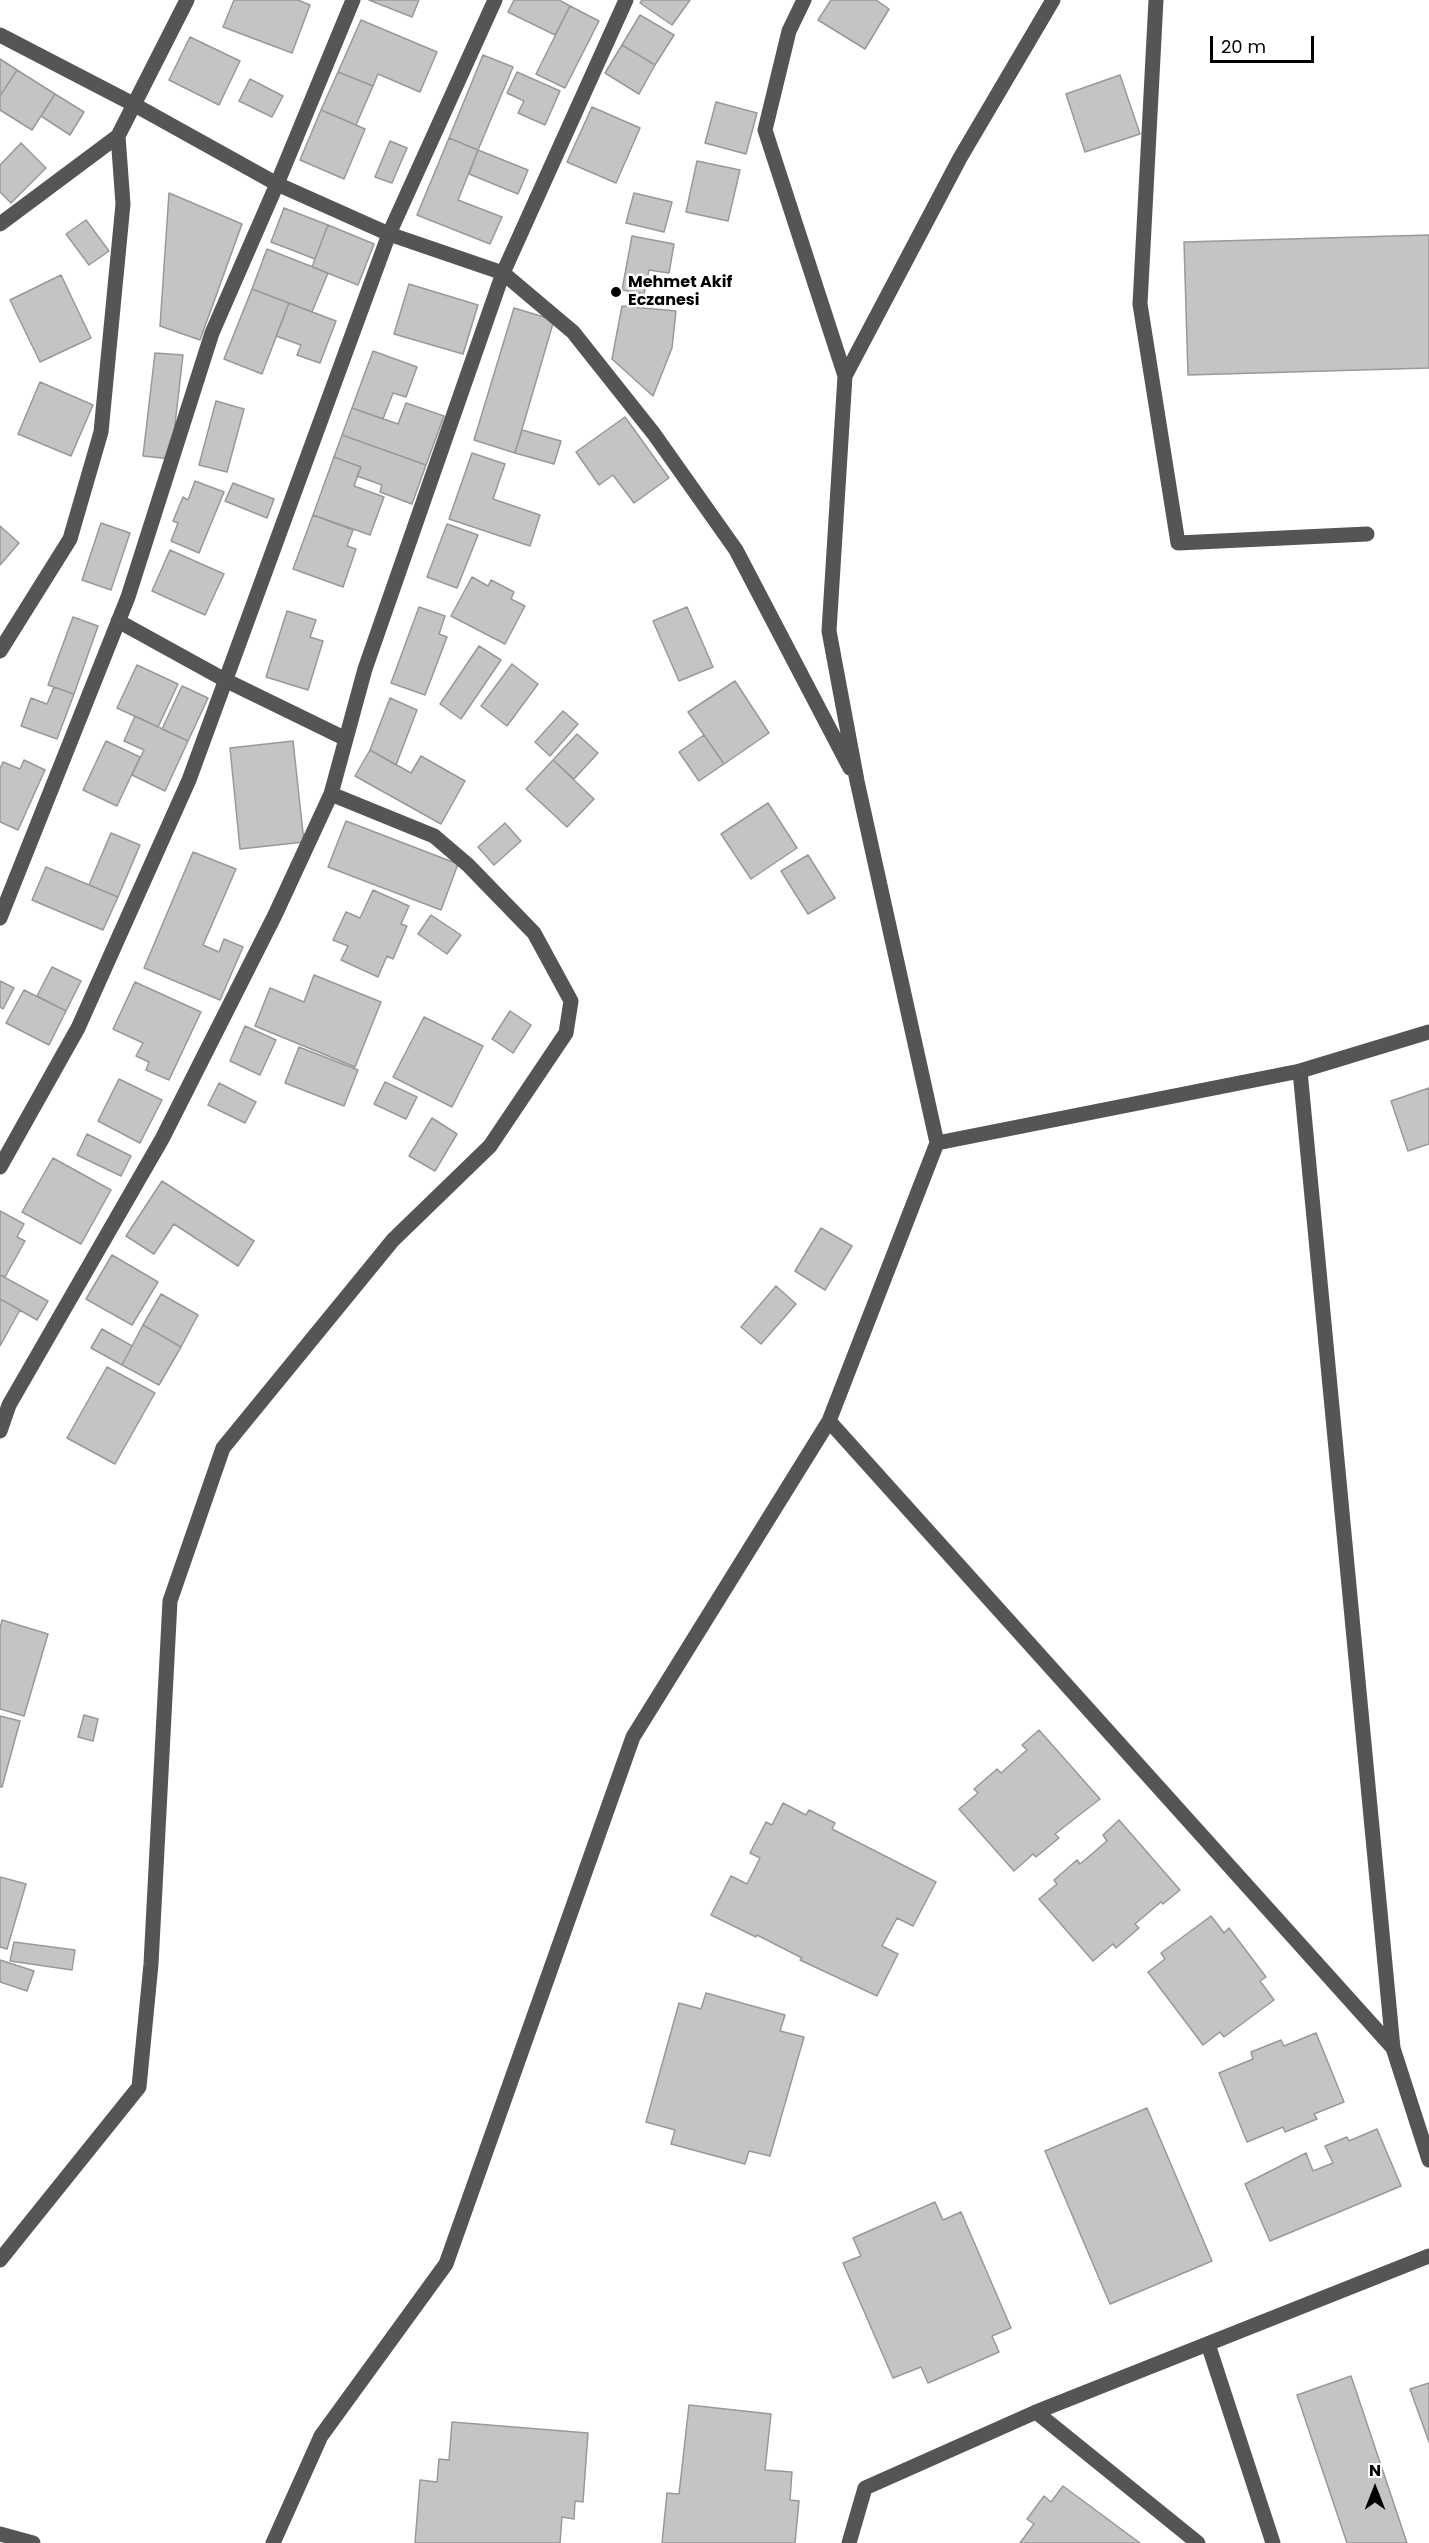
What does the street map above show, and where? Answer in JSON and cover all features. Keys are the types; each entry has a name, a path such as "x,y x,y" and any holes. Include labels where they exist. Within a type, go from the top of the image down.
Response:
{"street":[{"path":"0,224 118,136 187,0"},
{"path":"0,918 118,621 212,333 277,184 352,0"},
{"path":"0,1167 78,1028 189,780 388,234 495,0"},
{"path":"0,1431 9,1405 162,1139 275,915 331,794 365,669 503,273 626,0"},
{"path":"273,2543 321,2436 446,2264 633,1737 829,1421 937,1143 857,782 829,631 845,375 765,130 789,31 804,0"},
{"path":"845,375 960,158 1053,0"},
{"path":"1156,0 1140,304 1178,543 1367,534"},
{"path":"0,35 133,104 277,184 388,234 503,273 573,332 654,434 736,550 857,782"},
{"path":"0,651 70,539 101,432 123,204 118,136"},
{"path":"118,621 225,680 346,740"},
{"path":"0,2260 139,2087 151,1964 170,1601 224,1448 393,1240 490,1146 566,1033 571,1000 534,933 468,865 434,836 331,794"},
{"path":"937,1143 1300,1071 1429,1032"},
{"path":"1300,1071 1393,2048 1429,2160"},
{"path":"829,1421 1393,2048"},
{"path":"849,2543 866,2488 1036,2412 1429,2256"},
{"path":"1208,2344 1273,2543"},
{"path":"1036,2412 1198,2543"},
{"path":"0,2534 33,2543"}],"building":[{"path":"234,0 298,0 310,5 292,53 223,27"},
{"path":"369,0 419,0 412,17"},
{"path":"514,0 559,0 570,6 555,35 508,12"},
{"path":"642,0 690,0 672,25 640,3"},
{"path":"831,0 876,0 889,9 865,49 818,20"},
{"path":"570,6 599,21 565,88 536,74"},
{"path":"640,15 674,35 655,65 622,45"},
{"path":"361,20 437,52 420,92 378,74 373,86 338,72"},
{"path":"190,37 240,61 219,105 169,80"},
{"path":"622,45 655,65 639,94 605,73"},
{"path":"483,55 513,67 478,150 449,138"},
{"path":"0,59 17,70 0,96"},
{"path":"17,70 55,94 32,130 0,110 0,96"},
{"path":"338,72 373,86 356,125 321,110"},
{"path":"517,72 560,91 545,125 518,113 524,101 507,93"},
{"path":"1120,75 1140,134 1085,152 1066,94"},
{"path":"250,79 283,96 272,117 239,101"},
{"path":"55,94 84,112 70,135 41,116"},
{"path":"716,102 757,113 746,154 705,143"},
{"path":"592,107 640,128 616,183 567,162"},
{"path":"321,110 365,129 344,179 300,160"},
{"path":"449,138 478,150 458,200 502,217 490,244 417,215"},
{"path":"390,141 407,148 392,183 375,177"},
{"path":"21,143 46,168 11,203 0,192 0,165"},
{"path":"478,150 528,170 518,194 469,174"},
{"path":"697,161 740,170 728,221 686,212"},
{"path":"169,193 242,224 200,340 160,326"},
{"path":"634,193 672,202 664,232 626,223"},
{"path":"284,208 328,225 315,259 271,242"},
{"path":"86,220 109,251 89,265 66,234"},
{"path":"328,225 374,244 358,285 312,267"},
{"path":"1429,235 1429,368 1188,375 1184,242"},
{"path":"632,236 674,244 669,273 649,270 644,294 622,290"},
{"path":"267,249 328,273 312,312 252,289"},
{"path":"61,275 91,338 40,362 10,300"},
{"path":"409,284 478,305 463,354 394,334"},
{"path":"252,289 289,303 262,374 224,359"},
{"path":"289,303 336,321 320,363 297,355 301,345 276,336"},
{"path":"622,306 676,311 672,348 653,396 612,359"},
{"path":"514,308 554,320 515,453 474,440"},
{"path":"373,351 417,367 406,397 393,393 383,419 352,408"},
{"path":"155,353 183,355 171,459 143,456"},
{"path":"40,382 93,405 71,456 18,434"},
{"path":"216,401 244,409 227,472 199,465"},
{"path":"406,403 444,416 426,465 342,435 352,408 398,424"},
{"path":"625,417 669,478 634,503 613,475 599,485 576,452"},
{"path":"522,430 561,441 554,464 515,453"},
{"path":"342,435 426,465 412,504 380,492 382,485 357,476 361,467 334,457"},
{"path":"472,453 505,464 493,499 540,515 530,546 449,519"},
{"path":"334,457 361,467 354,486 384,497 370,535 313,515"},
{"path":"195,481 224,492 199,553 171,541 178,523 173,521 183,497 188,500"},
{"path":"233,483 274,499 267,518 225,501"},
{"path":"313,515 353,530 347,546 356,549 343,587 293,569"},
{"path":"101,523 130,533 111,590 82,580"},
{"path":"447,524 478,535 457,588 427,577"},
{"path":"0,526 19,543 0,565"},
{"path":"170,550 224,574 205,615 152,591"},
{"path":"472,577 488,586 491,580 514,592 511,599 525,606 505,644 451,616"},
{"path":"419,607 445,616 439,634 447,637 425,695 391,683"},
{"path":"687,607 713,667 679,681 653,621"},
{"path":"287,611 316,620 310,637 323,641 308,690 266,677"},
{"path":"73,617 98,626 74,694 48,685"},
{"path":"479,646 501,660 461,719 440,704"},
{"path":"512,664 538,684 507,726 481,706"},
{"path":"137,665 178,684 158,727 117,708"},
{"path":"735,681 769,733 724,764 688,712"},
{"path":"182,686 208,698 188,741 162,729"},
{"path":"54,687 74,694 57,739 21,726 31,698 47,704"},
{"path":"390,698 417,710 396,765 370,750"},
{"path":"563,711 578,724 550,756 535,742"},
{"path":"135,716 188,741 165,791 132,775 144,750 124,741"},
{"path":"577,734 598,753 574,779 553,760"},
{"path":"704,735 724,764 699,781 679,752"},
{"path":"106,741 140,757 117,806 83,790"},
{"path":"293,741 304,842 240,849 230,748"},
{"path":"370,750 411,773 421,756 465,781 441,824 355,776"},
{"path":"24,760 45,770 18,830 0,822 0,769 3,762 20,769"},
{"path":"553,760 594,799 567,827 526,789"},
{"path":"768,803 797,848 751,879 721,834"},
{"path":"346,821 458,864 441,910 328,867"},
{"path":"505,823 521,841 494,865 478,847"},
{"path":"111,833 140,845 118,897 89,885"},
{"path":"193,852 236,869 203,945 219,952 224,939 243,947 220,1000 144,968"},
{"path":"808,855 835,898 808,914 781,871"},
{"path":"46,867 118,897 103,930 32,900"},
{"path":"373,890 409,906 401,924 407,926 393,959 387,956 378,977 341,960 348,946 333,940 346,912 360,918"},
{"path":"431,915 461,935 447,954 418,934"},
{"path":"52,967 81,981 66,1011 37,996"},
{"path":"314,975 381,1002 355,1067 255,1026 270,988 304,1002"},
{"path":"0,981 14,988 3,1009 0,1007"},
{"path":"135,982 201,1012 169,1080 146,1070 149,1062 136,1056 143,1043 113,1029"},
{"path":"24,990 66,1011 49,1045 6,1023"},
{"path":"510,1011 531,1025 513,1053 492,1039"},
{"path":"424,1017 483,1046 452,1107 393,1077"},
{"path":"245,1026 276,1040 260,1075 230,1061"},
{"path":"299,1047 358,1070 344,1106 285,1083"},
{"path":"119,1079 162,1100 140,1143 98,1121"},
{"path":"385,1082 417,1097 406,1119 374,1104"},
{"path":"219,1083 256,1102 245,1123 208,1105"},
{"path":"1429,1088 1429,1144 1408,1151 1391,1101"},
{"path":"432,1118 457,1134 435,1171 409,1156"},
{"path":"87,1134 131,1156 121,1176 77,1155"},
{"path":"53,1158 111,1190 81,1244 22,1212"},
{"path":"162,1181 254,1241 238,1266 174,1224 154,1254 126,1236"},
{"path":"0,1211 24,1224 17,1237 25,1241 5,1277 0,1275"},
{"path":"821,1228 852,1246 825,1290 795,1271"},
{"path":"112,1255 158,1282 132,1325 86,1299"},
{"path":"0,1275 48,1301 37,1320 0,1299"},
{"path":"776,1286 796,1304 761,1344 741,1327"},
{"path":"161,1294 198,1315 181,1347 143,1325"},
{"path":"0,1299 20,1310 0,1346"},
{"path":"143,1325 181,1347 159,1385 122,1365"},
{"path":"102,1329 132,1346 122,1365 91,1348"},
{"path":"107,1367 155,1393 115,1464 67,1438"},
{"path":"2,1620 48,1634 24,1716 0,1709 0,1628"},
{"path":"84,1715 98,1719 93,1741 78,1737"},
{"path":"0,1716 20,1721 2,1787 0,1787"},
{"path":"1039,1730 1100,1799 1055,1834 1059,1838 1036,1857 1033,1854 1014,1871 959,1809 978,1793 974,1789 997,1769 1001,1773 1027,1750 1022,1745"},
{"path":"783,1803 806,1815 809,1810 835,1823 832,1829 936,1882 913,1926 897,1918 882,1946 898,1954 877,1996 800,1960 802,1958 757,1935 756,1937 711,1915 731,1876 747,1884 760,1858 750,1853 766,1822 772,1825"},
{"path":"1119,1820 1180,1890 1163,1904 1161,1902 1135,1924 1139,1928 1116,1948 1113,1944 1093,1961 1039,1899 1057,1884 1054,1880 1077,1860 1080,1864 1107,1841 1103,1835"},
{"path":"0,1877 26,1884 7,1949 0,1947"},
{"path":"1211,1916 1224,1933 1229,1928 1266,1977 1260,1981 1274,2000 1224,2037 1220,2032 1203,2045 1148,1972 1165,1959 1161,1953"},
{"path":"14,1942 75,1950 72,1970 10,1961"},
{"path":"0,1960 34,1971 27,1991 0,1982"},
{"path":"706,1993 785,2015 780,2031 804,2037 770,2156 749,2151 745,2164 671,2144 675,2130 646,2122 679,2003 701,2009"},
{"path":"1316,2033 1344,2102 1314,2114 1317,2119 1285,2132 1283,2127 1247,2142 1219,2073 1253,2059 1251,2052 1281,2040 1284,2046"},
{"path":"1147,2108 1212,2261 1110,2304 1045,2151"},
{"path":"1377,2129 1401,2186 1270,2241 1245,2184 1306,2153 1313,2171 1333,2163 1325,2146 1347,2137 1349,2141"},
{"path":"935,2202 943,2220 961,2212 1011,2328 992,2336 999,2352 928,2383 921,2367 893,2378 843,2263 861,2256 853,2238"},
{"path":"1351,2376 1407,2543 1347,2543 1297,2395"},
{"path":"1429,2383 1429,2442 1410,2389"},
{"path":"689,2405 771,2414 765,2470 792,2472 790,2500 799,2501 795,2543 662,2543 667,2493 679,2494"},
{"path":"452,2422 588,2433 583,2502 575,2501 574,2519 562,2517 560,2543 415,2543 420,2480 437,2482 439,2459 449,2460"},
{"path":"1063,2486 1140,2543 1020,2543 1034,2524 1027,2519 1044,2496 1051,2502"}],"place":[{"name":"Mehmet Akif Eczanesi","path":"616,292"}]}
